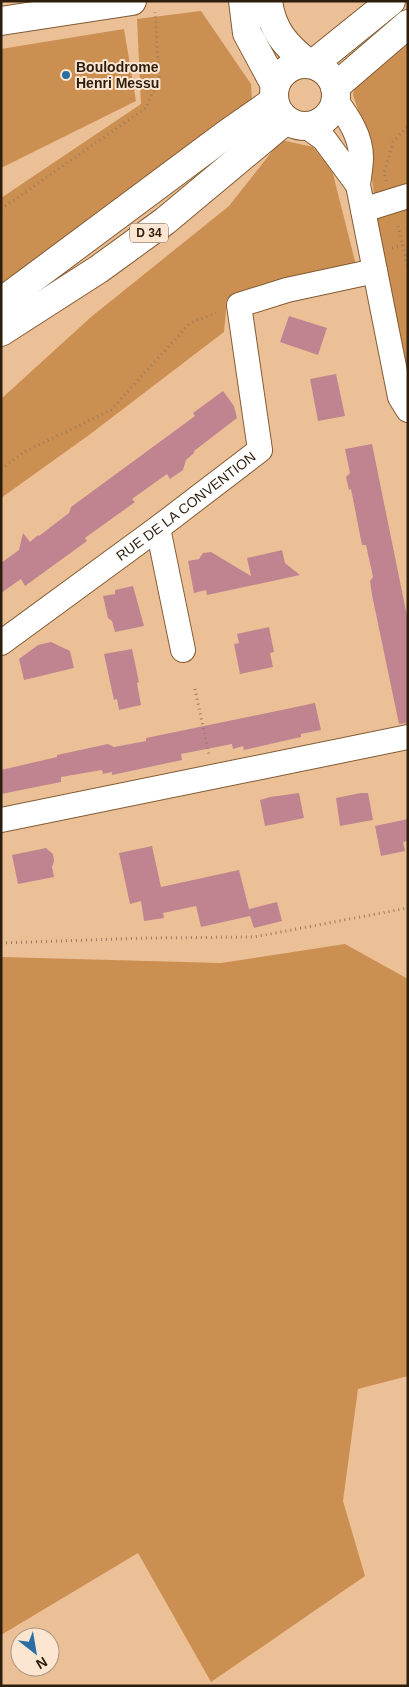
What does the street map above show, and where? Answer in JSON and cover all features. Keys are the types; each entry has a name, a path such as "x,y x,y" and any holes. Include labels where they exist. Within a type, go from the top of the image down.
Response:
{"main road":[{"path":"243,1 247,33 285,108 316,124 332,110 336,94 331,77 323,69 311,64 294,52 281,37 274,24 268,1"},
{"path":"285,108 284,71 292,66 311,64 390,1"},
{"path":"1,21 144,6"},
{"path":"336,94 408,24"},
{"name":"D 34","path":"1,302 220,139 285,108"},
{"name":"D 34","path":"1,332 99,270 166,221 285,108"}],"street":[{"path":"336,94 357,137 361,157 358,185 400,397 408,410"},
{"path":"285,108 324,139 358,185"},
{"path":"363,210 408,196"},
{"path":"239,305 287,290 375,271"},
{"name":"RUE DE LA CONVENTION","path":"1,643 158,528 260,450 239,305"},
{"path":"158,528 183,650"},
{"path":"1,820 408,737"}],"path":[{"path":"1,209 146,108 159,78 144,6"},
{"path":"403,245 408,270"},
{"path":"1,469 26,451 111,410 190,323 239,305"},
{"path":"195,689 214,776"},
{"path":"1,943 147,938 254,937 408,908"}],"shaded area":[{"path":"201,11 251,84 252,101 1,284 1,198 141,104 137,19"},
{"name":"Boulodrome Henri Messu","path":"124,29 136,101 1,168 1,49"},
{"path":"408,29 408,373 377,221 367,136 353,95 356,79"},
{"path":"281,140 313,147 332,170 356,265 227,299 224,332 89,435 1,498 1,399 91,317 229,206"},
{"path":"345,944 408,979 408,1376 358,1389 343,1501 365,1576 211,1682 138,1553 14,1627 10,1627 10,1630 1,1635 1,957 221,963"}],"building":[{"path":"289,316 327,328 318,355 280,342"},
{"path":"336,374 345,416 318,421 310,379"},
{"path":"223,391 234,406 237,418 194,451 186,460 183,470 170,479 167,474 132,499 135,502 85,538 87,541 25,586 21,579 1,593 1,563 19,550 23,533 30,542 39,536 69,513 71,507 195,416 193,413"},
{"path":"372,444 408,621 408,723 399,724 372,595 370,581 373,577 366,545 362,545 351,489 349,490 346,477 350,473 345,449"},
{"path":"282,550 285,563 300,575 207,595 206,590 194,593 188,561 199,559 203,553 211,552 251,576 247,558"},
{"path":"133,586 144,626 115,632 112,621 108,618 103,596 115,594 115,590"},
{"path":"269,627 274,652 270,653 273,667 240,674 234,644 239,643 237,634"},
{"path":"51,642 70,651 74,668 24,680 19,659 38,645"},
{"path":"132,649 139,682 137,683 141,705 119,710 117,699 114,700 104,654"},
{"path":"315,703 321,730 301,734 301,737 244,750 243,746 233,749 232,744 181,754 182,760 112,775 112,772 103,774 102,770 61,777 61,782 1,794 1,770 108,744 114,747 146,741 146,738"},
{"path":"299,793 304,818 265,826 260,800"},
{"path":"368,793 373,820 340,826 336,798"},
{"path":"408,819 408,841 403,842 405,851 381,856 375,826"},
{"path":"152,846 161,887 239,870 249,909 277,902 282,921 254,928 250,916 201,927 196,906 163,913 164,918 144,921 141,901 130,904 119,853"},
{"path":"46,848 53,854 54,861 52,867 54,877 18,884 12,855"}],"place":[{"name":"Boulodrome Henri Messu","path":"66,75"}]}
